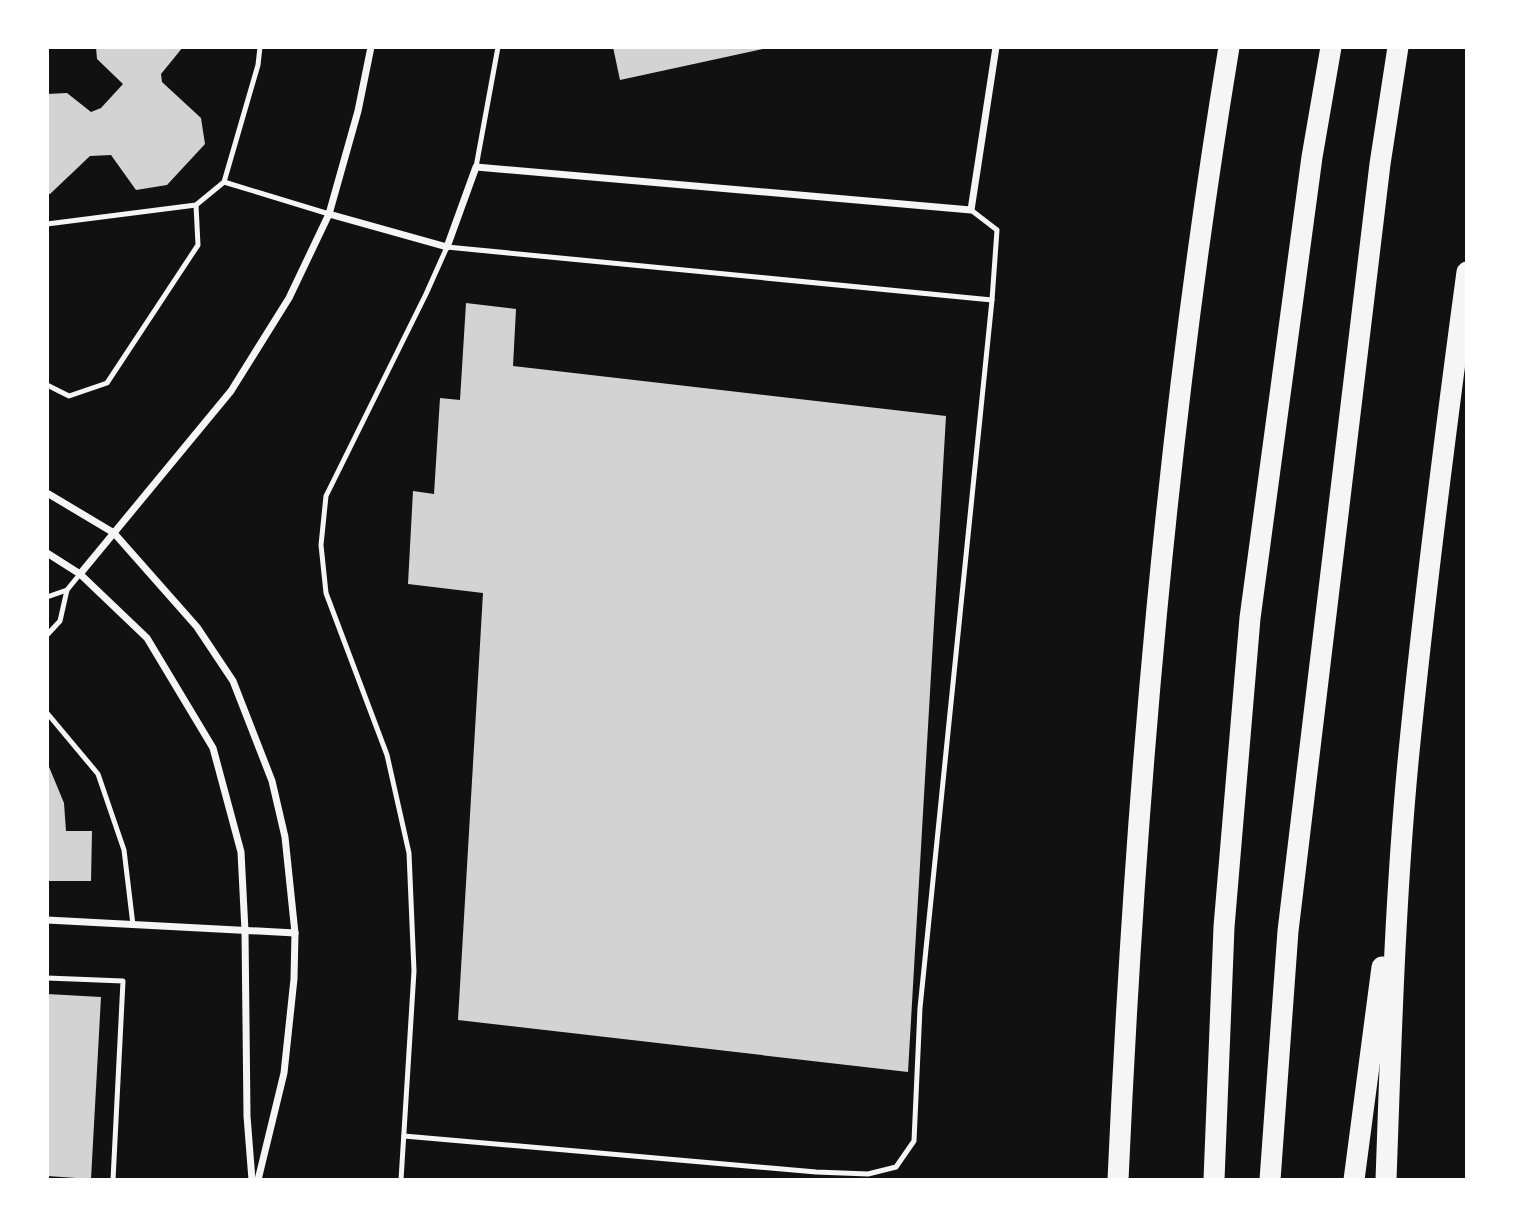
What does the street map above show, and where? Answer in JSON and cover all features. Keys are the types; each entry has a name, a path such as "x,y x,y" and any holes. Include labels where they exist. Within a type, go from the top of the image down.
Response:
{"highway":[{"path":"1118,1180 1130,944 1157,588 1194,286 1229,47"},
{"path":"1214,1180 1224,927 1250,618 1312,156 1331,47"},
{"path":"1270,1180 1272,1117 1293,891 1378,177 1398,47"},
{"path":"1354,1180 1408,764 1432,541 1467,272"},
{"path":"1386,1180 1394,968 1408,764"}],"street":[{"path":"80,574 231,391 289,298 329,214 358,111 371,47"},
{"path":"329,214 447,247 476,167 971,210 996,47"},
{"path":"47,493 114,533 197,627 233,681 272,781 285,837 295,933 294,979 284,1073 258,1180"},
{"path":"47,553 80,574 147,638 213,748 241,852 245,931 247,1116 252,1180"},
{"path":"47,920 295,933"}],"lane":[{"path":"47,224 196,205 224,182 258,65 260,47"},
{"path":"476,167 498,47"},
{"path":"224,182 329,214"},
{"path":"47,385 69,396 107,383 198,246 196,205"},
{"path":"404,1136 803,1171 868,1174 896,1167 914,1141 920,1008 997,230 971,210"},
{"path":"401,1180 414,971 409,853 387,755 327,593 321,545 326,496 447,247 992,300"},
{"path":"47,635 60,621 67,590 80,574"},
{"path":"47,597 67,590"},
{"path":"47,713 98,774 124,850 134,925"},
{"path":"47,978 123,981 113,1180"}],"building":[{"path":"96,47 183,47 161,74 162,82 201,118 205,144 167,185 136,190 111,155 90,156 47,194 47,94 67,93 91,112 101,108 123,84 97,59"},
{"path":"613,47 767,47 767,48 620,80"},
{"path":"466,303 516,309 513,366 946,416 908,1072 458,1020 483,593 408,584 413,491 434,494 440,398 460,400"},
{"path":"47,762 64,803 66,831 92,831 91,881 47,881"},
{"path":"47,994 101,997 91,1179 47,1176"}]}
